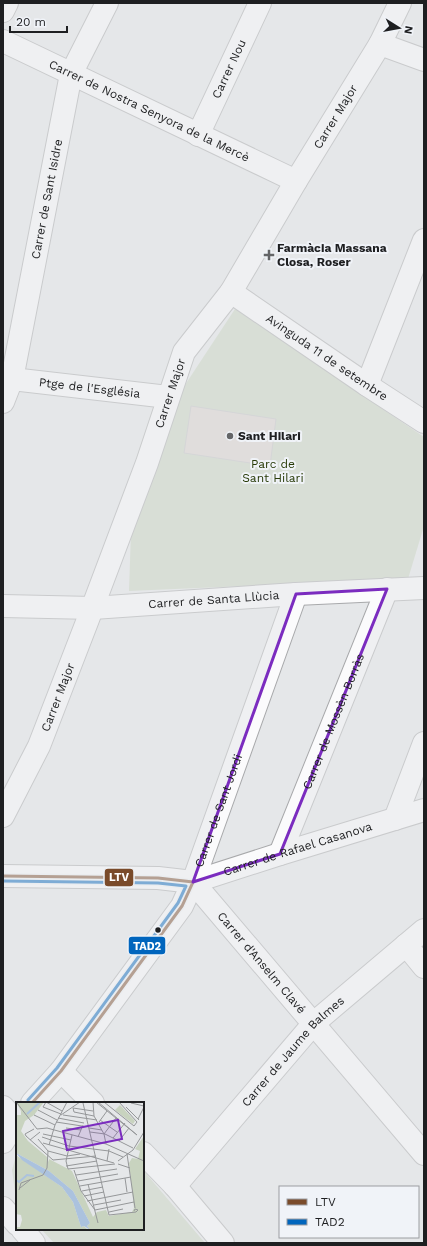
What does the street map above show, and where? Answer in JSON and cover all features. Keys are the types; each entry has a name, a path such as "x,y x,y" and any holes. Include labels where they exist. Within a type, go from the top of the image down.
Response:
{"street":[{"path":"3,11 7,3"},
{"name":"Carrer de Sant Isidre","path":"3,402 71,74 107,3"},
{"name":"Carrer Nou","path":"198,135 260,3"},
{"name":"Carrer Major","path":"3,816 39,746 147,463 184,352 231,292 296,181 380,44 400,3"},
{"name":"Carrer de Nostra Senyora de la Mercè","path":"3,41 296,181"},
{"path":"380,44 424,60"},
{"path":"367,386 424,240"},
{"name":"Avinguda 11 de setembre","path":"231,292 367,386 424,422"},
{"name":"Ptge de l'Església","path":"8,377 168,397"},
{"name":"Carrer de Santa Llùcia","path":"3,606 92,608 296,594 424,588"},
{"name":"Carrer de Mossèn Borràs","path":"280,854 387,589"},
{"name":"Carrer de Sant Jordi","path":"33,1102 61,1070 182,906 193,882 296,594"},
{"path":"396,819 424,743"},
{"name":"Carrer de Rafael Casanova","path":"3,876 158,878 193,882 424,810"},
{"name":"Carrer d'Anselm Clavé","path":"193,882 424,1154"},
{"name":"Carrer de Jaume Balmes","path":"175,1186 314,1023 424,930"},
{"path":"406,945 424,967"},
{"path":"61,1070 92,1102"},
{"path":"3,1142 12,1116"},
{"path":"144,1155 175,1186 223,1243"},
{"path":"3,1208 16,1223"},
{"path":"23,1230 34,1243"}],"highlighted area":[{"path":"387,589 280,854 193,882 296,594"}],"green space":[{"name":"Parc de Sant Hilari","path":"235,309 424,437 424,526 408,579 129,591 131,531 181,391"},
{"path":"16,1156 16,1194 15,1192 12,1170"},
{"path":"144,1171 205,1243 54,1243 42,1230 144,1230"}],"building":[{"name":"Sant Hilari","path":"191,406 276,419 270,466 184,453"}],"transit line":[{"name":"LTV","path":"3,876 158,878 193,882 182,906 61,1071 33,1102"},
{"name":"TAD2","path":"3,881 158,883 186,886 178,903 57,1068 28,1100"}],"place":[{"name":"Farmàcia Massana Closa, Roser","path":"269,255"},
{"name":"Sant Hilari","path":"230,436"}]}
